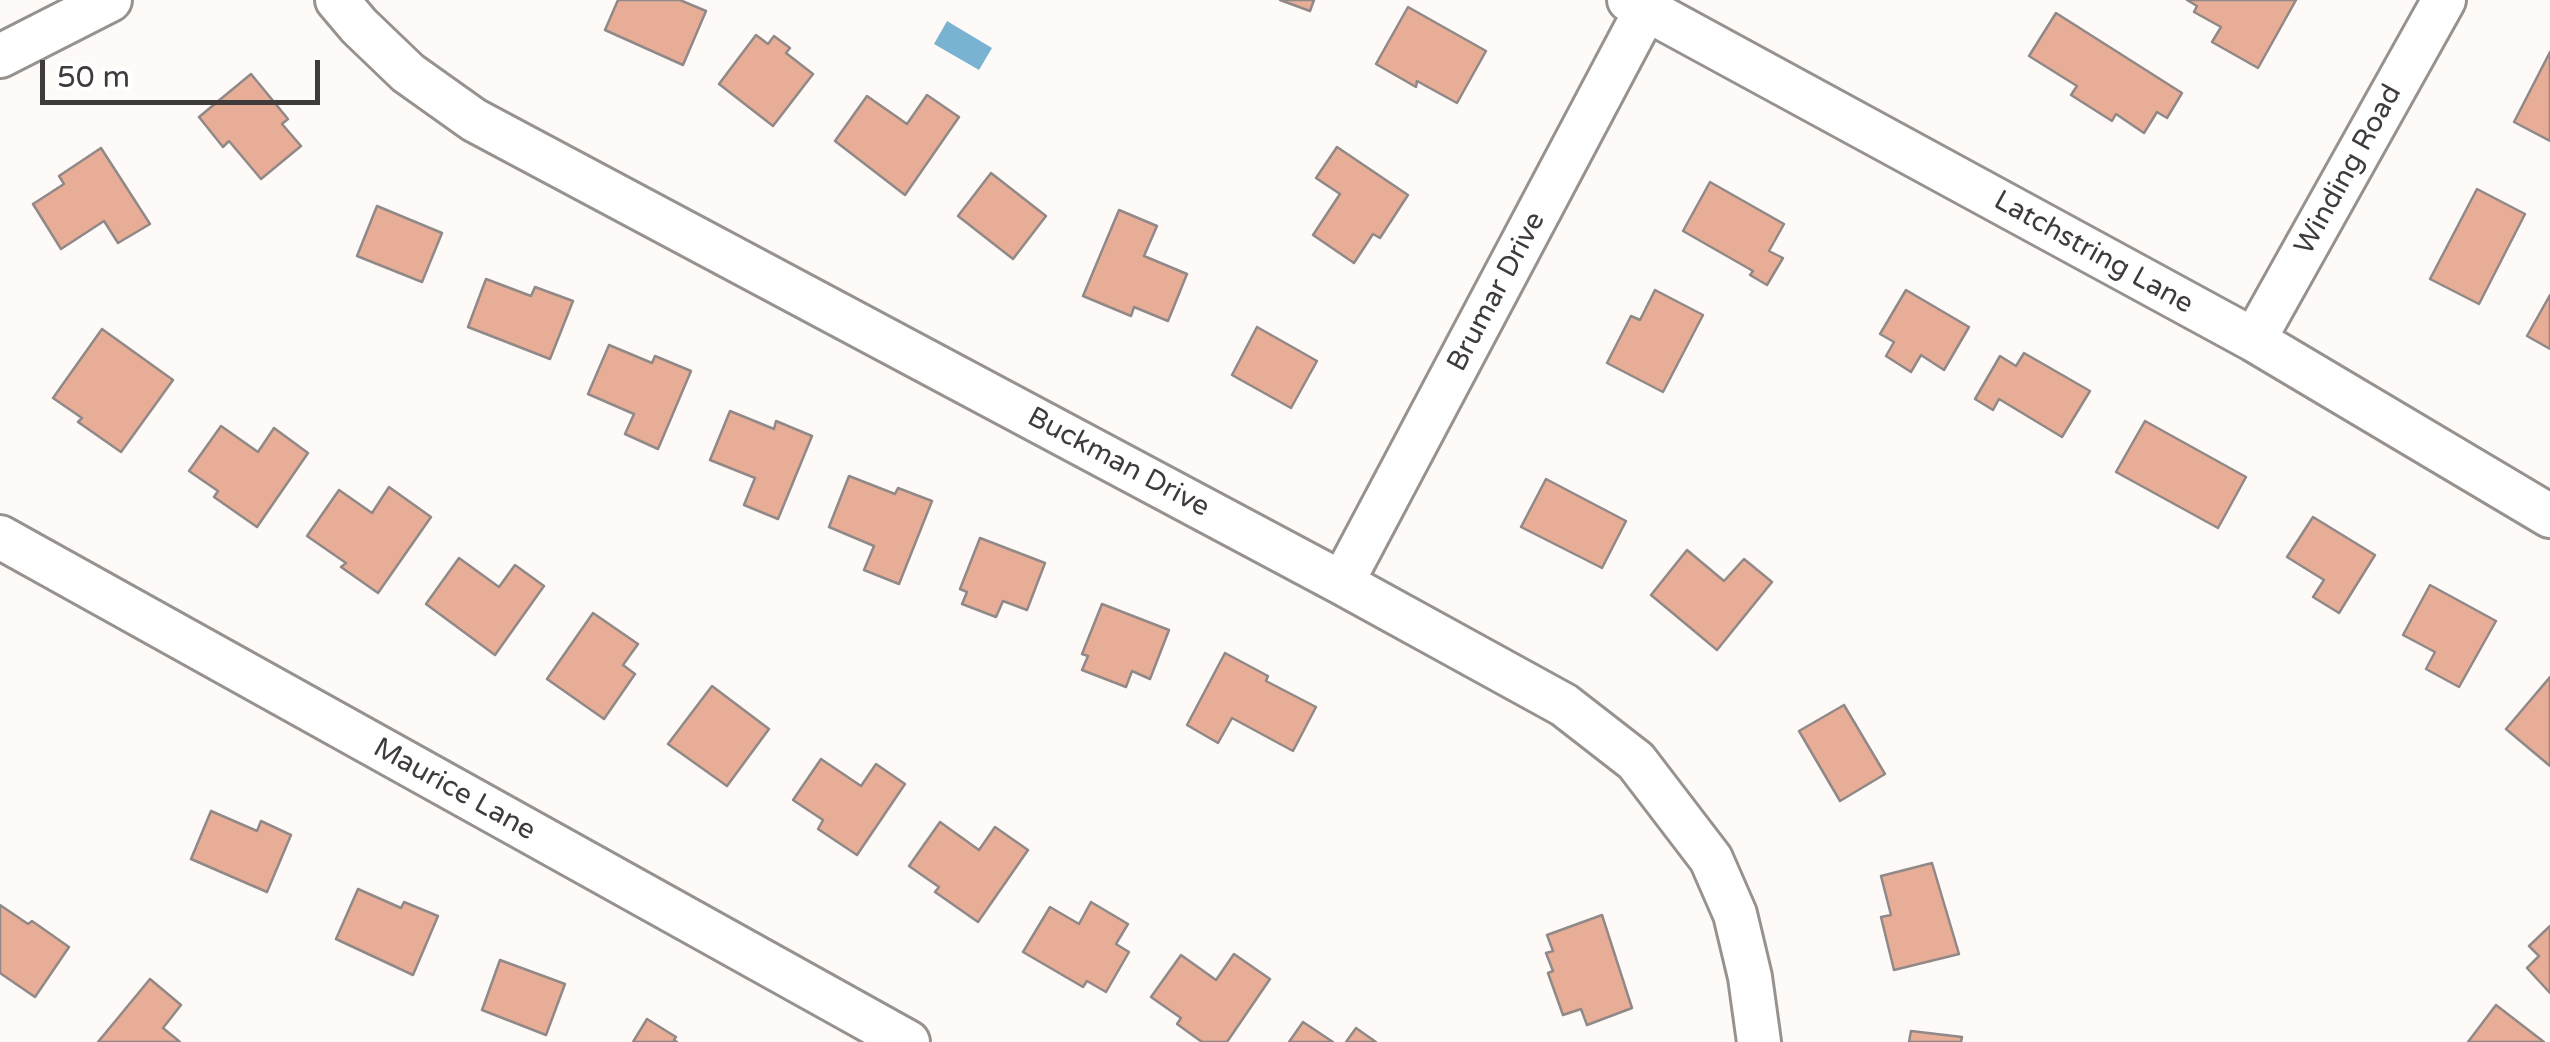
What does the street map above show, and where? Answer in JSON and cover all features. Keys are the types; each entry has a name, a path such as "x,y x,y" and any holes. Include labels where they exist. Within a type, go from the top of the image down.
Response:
{"street":[{"path":"0,56 110,0"},
{"name":"Buckman Drive","path":"337,0 408,73 474,120 1564,705 1636,761 1711,859 1735,914 1750,977 1759,1042"},
{"name":"Winding Road","path":"2254,340 2444,0"},
{"name":"Brumar Drive","path":"1342,583 1642,3"},
{"name":"Latchstring Lane","path":"1642,3 2254,340 2550,516"},
{"name":"Maurice Lane","path":"0,538 908,1042"}],"water":[{"path":"947,21 992,48 979,70 934,44"}],"building":[{"path":"618,0 680,0 706,11 683,65 605,30"},
{"path":"1280,0 1314,0 1310,11"},
{"path":"2187,0 2296,0 2258,68 2212,42 2221,27 2194,12 2197,6"},
{"path":"1408,7 1486,51 1457,103 1417,81 1416,87 1376,64"},
{"path":"2056,13 2182,93 2167,118 2157,112 2144,133 2116,114 2112,121 2071,95 2077,86 2029,56"},
{"path":"756,35 768,44 774,36 790,48 786,53 813,74 773,126 719,84"},
{"path":"2550,52 2550,141 2514,122"},
{"path":"251,74 288,119 282,124 301,146 261,179 229,141 223,147 199,117"},
{"path":"927,95 959,117 905,195 835,141 867,96 907,124"},
{"path":"1337,147 1408,195 1380,238 1373,234 1354,263 1313,235 1340,194 1316,178"},
{"path":"101,148 150,224 118,243 104,221 61,249 33,204 64,184 59,176"},
{"path":"991,173 1046,216 1013,259 958,216"},
{"path":"1710,182 1784,224 1769,251 1783,258 1767,285 1750,275 1753,271 1683,231"},
{"path":"2477,189 2525,214 2479,304 2430,279"},
{"path":"377,206 442,233 422,282 357,256"},
{"path":"1119,210 1157,226 1144,256 1187,274 1168,321 1134,307 1131,316 1083,296"},
{"path":"486,279 531,296 535,287 573,301 550,359 468,327"},
{"path":"1655,290 1703,315 1663,392 1607,363 1631,316 1640,320"},
{"path":"1906,290 1969,327 1944,370 1921,355 1911,372 1886,356 1894,342 1880,334"},
{"path":"2550,295 2550,349 2527,336"},
{"path":"1257,327 1317,361 1291,408 1232,375"},
{"path":"102,329 173,380 121,452 78,422 82,418 53,398"},
{"path":"609,345 652,363 655,356 691,371 658,449 625,434 634,414 588,394"},
{"path":"2024,353 2090,391 2062,437 1999,399 1993,410 1975,399 2000,356 2016,366"},
{"path":"730,411 774,429 776,421 812,436 778,519 744,505 755,478 710,460"},
{"path":"2145,421 2246,477 2218,528 2116,472"},
{"path":"221,426 258,452 274,428 308,453 257,527 214,497 218,491 189,471"},
{"path":"849,476 895,494 898,488 932,501 899,584 864,570 874,546 829,527"},
{"path":"1546,479 1626,521 1602,568 1521,527"},
{"path":"389,487 431,517 378,593 341,567 346,563 307,536 339,490 372,513"},
{"path":"2313,517 2375,555 2339,613 2313,597 2324,580 2287,557"},
{"path":"980,538 1045,563 1027,610 1003,601 996,617 962,604 967,592 960,589"},
{"path":"1687,550 1724,581 1744,559 1772,582 1717,650 1651,595"},
{"path":"459,558 499,587 515,565 544,586 495,655 426,604"},
{"path":"2430,585 2496,621 2459,687 2426,669 2435,652 2403,635"},
{"path":"1102,604 1169,630 1150,679 1132,671 1126,687 1082,670 1088,656 1082,654"},
{"path":"593,613 638,644 623,665 635,674 604,719 547,679"},
{"path":"1225,653 1268,676 1266,681 1316,707 1293,751 1232,718 1218,743 1187,725"},
{"path":"2550,677 2550,766 2506,729"},
{"path":"712,686 769,729 727,786 668,744"},
{"path":"1844,705 1885,774 1840,801 1799,731"},
{"path":"821,759 861,786 876,764 905,784 857,855 818,829 823,820 793,800"},
{"path":"211,811 257,831 261,821 291,835 267,892 191,859"},
{"path":"940,822 979,850 995,827 1028,850 978,922 935,892 939,887 909,866"},
{"path":"1932,863 1959,954 1894,970 1881,917 1891,915 1881,876"},
{"path":"358,889 401,908 404,902 438,916 413,975 336,939"},
{"path":"1091,902 1128,924 1116,944 1129,952 1106,992 1087,981 1083,987 1023,952 1050,907 1079,924"},
{"path":"0,905 69,947 35,997 0,973"},
{"path":"1602,915 1632,1008 1587,1025 1581,1009 1563,1015 1548,973 1553,971 1546,953 1553,951 1547,935"},
{"path":"2550,926 2550,993 2527,968 2539,956 2529,946"},
{"path":"1234,954 1270,979 1227,1042 1202,1042 1177,1024 1181,1018 1151,997 1181,955 1216,980"},
{"path":"500,960 565,984 546,1035 482,1010"},
{"path":"150,979 181,1005 163,1028 180,1042 98,1042"},
{"path":"2496,1005 2544,1042 2468,1042"},
{"path":"647,1019 676,1037 677,1042 633,1042"},
{"path":"1303,1022 1333,1042 1289,1042"},
{"path":"1356,1028 1376,1042 1346,1042"},
{"path":"1911,1031 1962,1037 1961,1042 1909,1042"}]}
